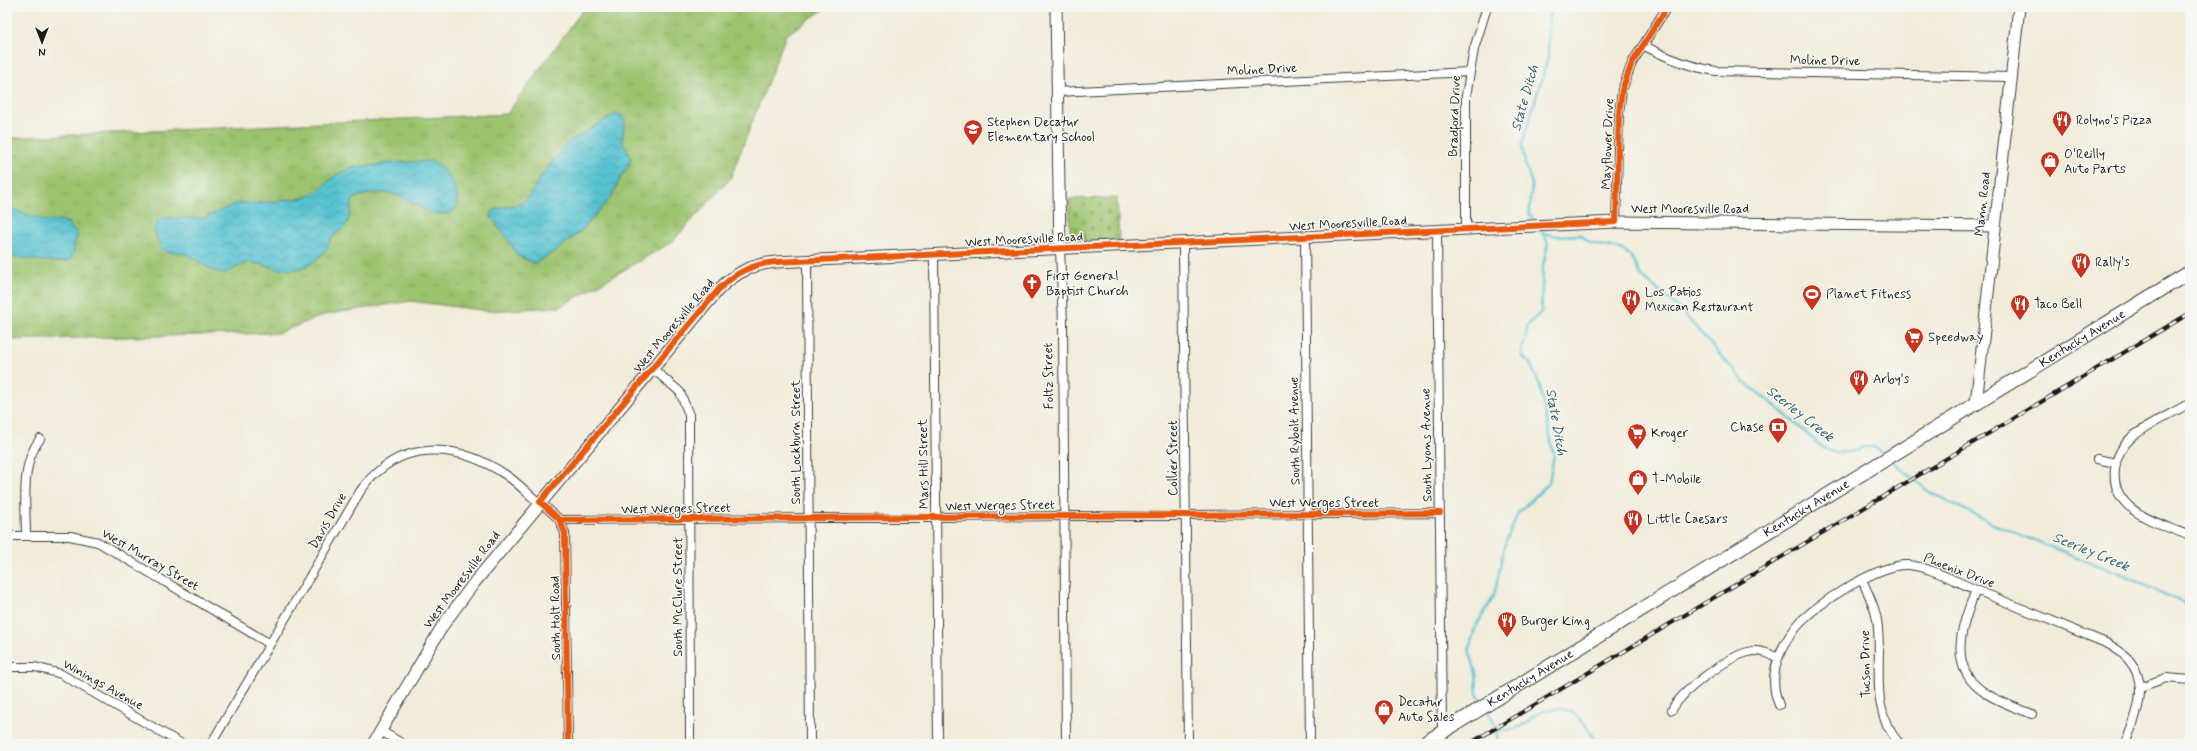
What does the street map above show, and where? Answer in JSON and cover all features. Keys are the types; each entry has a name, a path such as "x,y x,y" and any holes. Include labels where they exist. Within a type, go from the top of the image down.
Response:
{"main road":[{"name":"Foltz Street","path":"1056,7 1060,249"},
{"name":"Mann Road","path":"1976,404 2019,7"},
{"name":"West Mooresville Road","path":"373,744 443,624 540,502 720,288 732,277 747,268 764,263 807,260 1616,222 1995,226"},
{"name":"Kentucky Avenue","path":"1423,744 2190,272"}],"street":[{"name":"Bradford Drive","path":"1466,229 1465,112 1468,72 1487,7"},
{"name":"Mayflower Drive","path":"1616,222 1620,101 1627,74 1667,7"},
{"name":"Moline Drive","path":"1643,45 1674,61 1693,67 1716,71 2011,78"},
{"name":"Moline Drive","path":"1057,92 1468,72"},
{"name":"South Lyons Avenue","path":"1437,230 1442,732"},
{"name":"South Rybolt Avenue","path":"1305,237 1310,744"},
{"name":"Collier Street","path":"1183,243 1188,744"},
{"name":"Foltz Street","path":"1060,249 1063,323 1066,744"},
{"name":"Mars Hill Street","path":"934,255 938,744"},
{"name":"South Lockburn Street","path":"807,260 810,744"},
{"name":"South McClure Street","path":"652,368 680,392 689,414 690,744"},
{"path":"2190,403 2132,438 2122,449 2116,463 2115,482 2121,497 2128,506 2143,517 2190,536"},
{"path":"26,536 28,468 32,451 40,439"},
{"name":"Davis Drive","path":"211,744 361,490 373,475 395,460 424,450 447,450 465,454 507,476 540,502"},
{"path":"2097,459 2116,463"},
{"path":"540,502 560,520"},
{"name":"West Werges Street","path":"560,520 1440,513"},
{"name":"South Holt Road","path":"560,520 564,529 566,546 568,744"},
{"name":"West Murray Street","path":"7,536 74,537 98,542 270,644"},
{"name":"Phoenix Drive","path":"1779,705 1773,682 1778,658 1786,640 1805,617 1823,603 1881,569 1908,565 1927,570 2116,648 2132,665 2140,687"},
{"name":"Tucson Drive","path":"1862,580 1874,606 1877,620 1880,708 1887,726 1900,744"},
{"path":"1976,590 1960,636 1961,655 1966,670 1974,683 1985,694 2032,714"},
{"path":"1672,710 1684,693 1739,655 1756,651 1778,658"},
{"name":"Winings Avenue","path":"7,667 35,667 61,674 182,744"},
{"path":"2125,744 2138,711 2140,687 2162,679 2178,678 2190,680"},
{"path":"381,731 403,744"}],"green space":[{"path":"585,7 827,7 786,35 730,179 672,242 560,307 488,311 410,301 324,315 279,333 7,340 7,138 507,114"},
{"path":"1117,198 1119,240 1070,241 1069,199"}],"water":[{"path":"617,113 623,117 625,123 622,140 631,158 628,167 621,177 612,196 581,231 556,251 535,263 517,256 513,247 491,217 493,210 523,203 528,198 542,175 567,143"},
{"path":"432,161 444,171 455,188 457,195 456,209 448,213 433,213 404,198 389,193 372,193 355,198 353,200 347,223 344,227 332,238 320,257 309,265 301,268 284,270 247,262 224,274 210,269 185,253 167,252 161,249 154,231 158,221 164,218 204,218 237,203 257,203 305,198 315,193 337,174 351,168 401,162"},
{"path":"7,207 46,221 61,220 69,223 71,228 76,231 77,236 71,258 69,260 57,262 7,255"}],"waterway":[{"name":"State Ditch","path":"1533,218 1529,214 1532,184 1525,163 1522,145 1548,57 1549,16 1556,7"},
{"name":"Seerley Creek","path":"1542,233 1557,236 1580,235 1591,243 1623,250 1632,258 1641,276 1678,307 1746,384 1772,403 1822,447 1835,453 1849,452 1864,447 1874,447 1885,455"},
{"name":"State Ditch","path":"1482,702 1477,694 1476,673 1469,649 1475,628 1494,596 1505,544 1518,513 1549,483 1554,456 1540,386 1530,363 1522,356 1527,326 1541,312 1543,266 1548,243 1543,233"},
{"name":"Seerley Creek","path":"1892,461 1928,491 1993,524 2120,574 2190,606"},
{"path":"1497,731 1509,730 1523,725 1536,714 1544,711 1563,709 1572,712 1580,718 1599,744"},
{"name":"State Ditch","path":"1487,710 1497,730 1497,744"}],"railway":[{"path":"1469,744 2190,313"}],"cycle path":[{"path":"568,744 565,533 559,519 540,502 720,288 733,277 753,267 776,262 1616,222 1619,113 1622,90 1632,63 1667,7"},
{"path":"560,520 1440,513"}],"place":[{"name":"Rolyno's Pizza","path":"2062,137"},
{"name":"Stephen Decatur Elementary School","path":"973,146"},
{"name":"O'Reilly Auto Parts","path":"2050,178"},
{"name":"Rally's","path":"2081,279"},
{"name":"First General Baptist Church","path":"1032,300"},
{"name":"Planet Fitness","path":"1812,311"},
{"name":"Los Patios Mexican Restaurant","path":"1631,316"},
{"name":"Taco Bell","path":"2020,321"},
{"name":"Speedway","path":"1914,354"},
{"name":"Arby's","path":"1859,396"},
{"name":"Chase","path":"1778,444"},
{"name":"Kroger","path":"1637,450"},
{"name":"T-Mobile","path":"1638,496"},
{"name":"Little Caesars","path":"1633,536"},
{"name":"Burger King","path":"1507,638"},
{"name":"Decatur Auto Sales","path":"1384,726"}]}
